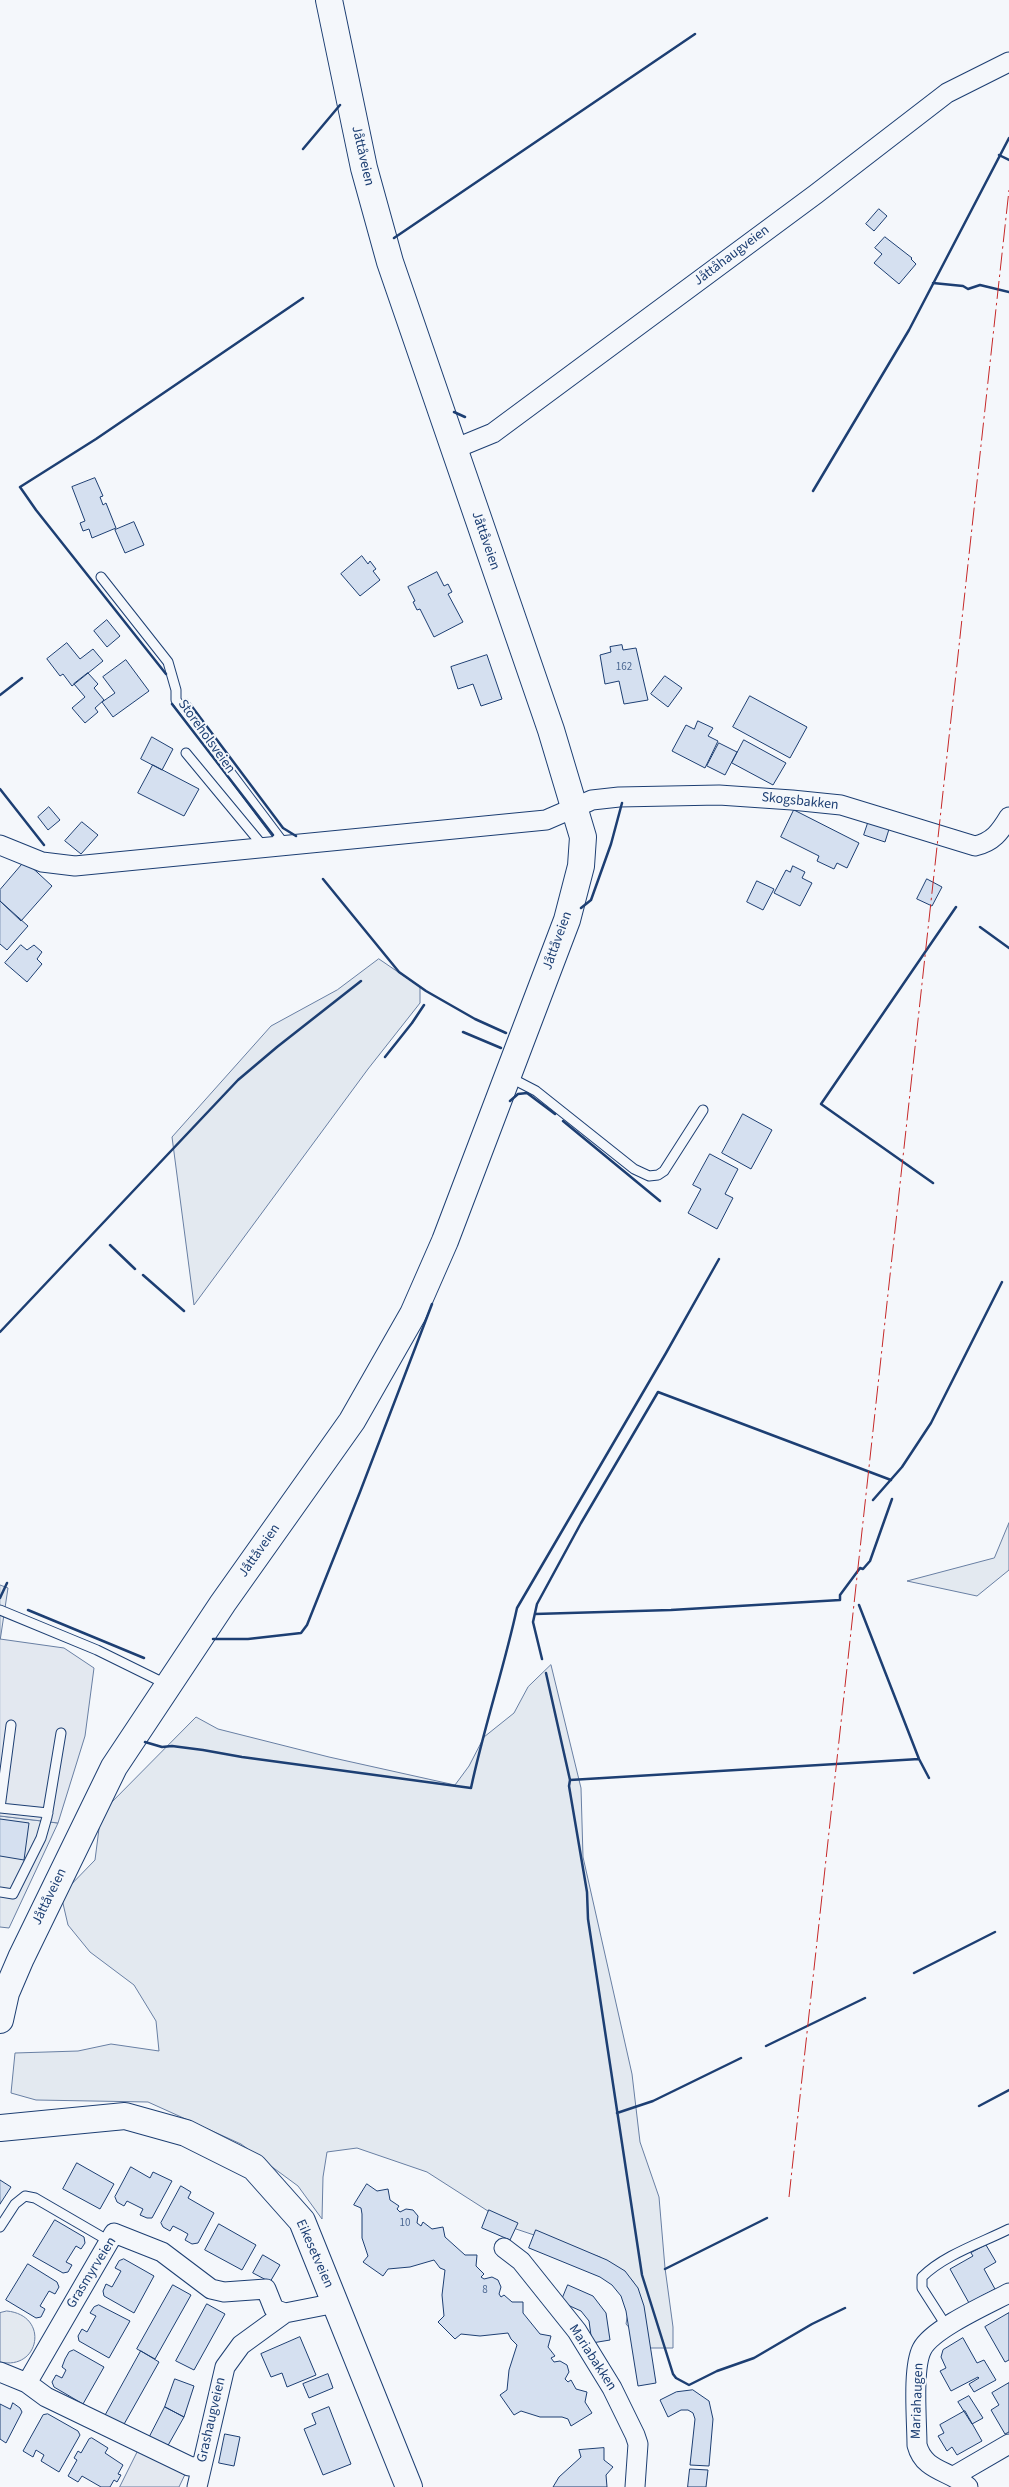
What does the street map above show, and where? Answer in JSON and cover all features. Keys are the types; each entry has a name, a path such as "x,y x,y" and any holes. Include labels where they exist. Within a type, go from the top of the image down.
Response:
{"main road":[{"name":"Jåttåveien","path":"0,2020 6,1993 20,1958 114,1767 223,1603 352,1421 413,1314 445,1240 567,920 582,866 583,837 551,730 390,262 364,168 329,0"},
{"name":"Eikesetveien","path":"1,2122 124,2116 186,2133 254,2167 302,2220 409,2487"}],"street":[{"name":"Jåttåhaugveien","path":"454,449 493,433 816,194 947,94 1009,62"},
{"name":"Skogsbakken","path":"574,808 592,800 620,797 719,795 817,802 841,805 976,846 987,844 995,838 1009,817"},
{"path":"0,845 42,862 60,866 546,820 574,808"},
{"name":"Grasmyrveien","path":"27,2382 114,2233 162,2252 211,2289 224,2292 266,2289 274,2309 285,2313"},
{"name":"Mariabakken","path":"504,2248 521,2261 576,2332 612,2388 638,2444 635,2487"},
{"name":"Mariahaugen","path":"1009,2293 947,2327 927,2342 919,2357 917,2371 917,2445 920,2456 925,2462 961,2482 1009,2444"},
{"name":"Grashaugveien","path":"197,2487 225,2368 241,2345 285,2313 336,2303"},
{"path":"0,2372 27,2382 46,2397 189,2466 201,2468"}],"lane":[{"name":"Storeholsveien","path":"101,577 168,662 176,690 176,700 285,845"},
{"name":"Storeholsveien","path":"186,753 264,848"},
{"path":"507,1076 536,1091 623,1162 650,1176 658,1176 664,1171 703,1110"},
{"path":"0,1610 97,1650 168,1686"},
{"path":"11,1725 0,1808 48,1813"},
{"path":"0,1892 13,1894 41,1838 48,1813 60,1732"},
{"path":"0,2227 15,2204 25,2196 35,2198 109,2241"},
{"path":"947,2327 922,2288 922,2277 928,2270 957,2254 1009,2230"}],"shaded area":[{"path":"379,959 420,987 420,1003 368,1069 194,1305 172,1137 271,1026 337,990"},
{"path":"1009,1523 1009,1570 977,1596 907,1581 994,1558"},
{"path":"0,1585 8,1588 0,1641"},
{"path":"0,1639 64,1648 94,1668 85,1736 58,1823 0,1816"},
{"path":"551,1665 581,1788 583,1857 632,2074 640,2142 659,2197 665,2268 673,2327 673,2348 647,2348 626,2324 633,2281 600,2257 516,2229 427,2172 357,2148 327,2152 323,2177 322,2219 298,2186 241,2144 148,2102 36,2100 11,2093 15,2053 78,2051 111,2044 159,2051 156,2021 134,1985 90,1952 68,1925 61,1895 95,1860 101,1813 196,1717 218,1729 329,1757 455,1785 469,1766 484,1737 514,1713 528,1687"},
{"path":"0,1816 58,1823 9,1928 0,1927"},
{"path":"7,2311 21,2315 30,2322 34,2331 35,2341 31,2351 24,2358 14,2363 0,2362 0,2313"},
{"path":"142,2443 189,2466 179,2487 120,2487"}],"building":[{"path":"879,209 887,216 874,231 866,224"},
{"path":"885,237 912,258 916,264 899,284 874,263 882,254 875,248"},
{"path":"95,478 103,496 100,497 103,505 106,503 116,528 92,538 89,529 83,531 80,523 85,521 72,487"},
{"path":"134,522 144,545 125,553 115,530"},
{"path":"362,556 368,564 370,561 376,569 373,571 380,580 360,596 341,574"},
{"path":"437,572 444,586 448,584 452,592 448,594 463,622 434,637 420,609 417,610 408,587"},
{"path":"107,620 120,636 107,647 94,631"},
{"path":"67,643 80,659 93,649 103,661 72,686 63,674 60,676 47,659"},
{"path":"622,645 623,650 636,648 648,700 624,704 619,681 605,684 600,655 611,652 610,647"},
{"path":"487,655 502,699 481,706 473,684 458,689 451,667"},
{"path":"126,660 149,691 113,717 102,702 115,693 103,677"},
{"path":"88,673 98,684 94,688 104,700 95,708 98,712 85,723 72,708 85,697 74,684"},
{"path":"665,676 682,688 668,707 651,694"},
{"path":"750,696 807,727 790,758 733,727"},
{"path":"698,721 713,728 708,736 718,741 705,768 672,751 686,725 694,729"},
{"path":"152,737 173,749 162,770 141,759"},
{"path":"744,740 786,763 773,785 732,763"},
{"path":"719,743 737,752 725,775 707,766"},
{"path":"153,765 199,789 184,816 138,793"},
{"path":"49,807 60,820 48,830 38,817"},
{"path":"794,810 859,843 847,868 837,863 834,869 817,861 819,856 781,837"},
{"path":"869,820 890,826 885,842 864,835"},
{"path":"82,822 98,835 81,854 65,841"},
{"path":"25,861 52,886 21,921 0,901 0,890"},
{"path":"793,866 805,872 802,878 812,883 800,906 774,893 786,870 790,872"},
{"path":"927,879 942,887 932,906 917,899"},
{"path":"757,881 774,889 763,910 747,902"},
{"path":"0,901 28,926 7,950 0,944"},
{"path":"21,945 27,950 34,945 42,952 37,959 42,964 27,982 5,963"},
{"path":"743,1114 772,1130 751,1169 722,1153"},
{"path":"710,1154 738,1169 725,1194 733,1198 717,1229 688,1213 701,1189 693,1185"},
{"path":"0,1819 29,1823 24,1860 0,1856"},
{"path":"77,2163 114,2184 100,2209 63,2189"},
{"path":"131,2167 150,2178 153,2172 172,2181 152,2218 140,2215 143,2209 127,2201 124,2206 117,2202 115,2197"},
{"path":"0,2180 11,2187 0,2204"},
{"path":"367,2184 377,2191 388,2189 390,2200 399,2206 397,2209 400,2212 406,2209 413,2210 418,2216 417,2223 421,2226 423,2222 432,2229 443,2227 445,2237 465,2255 477,2255 476,2266 484,2274 481,2277 484,2279 492,2277 498,2280 501,2287 499,2294 501,2297 504,2295 512,2302 523,2302 523,2313 540,2334 551,2336 548,2347 555,2356 551,2358 554,2362 560,2361 567,2365 569,2372 565,2379 568,2382 571,2380 576,2389 587,2392 585,2402 592,2413 571,2426 568,2419 562,2417 540,2417 521,2411 514,2415 500,2395 507,2390 509,2370 517,2345 508,2333 480,2336 461,2334 455,2339 438,2322 444,2316 442,2295 445,2270 440,2268 434,2260 410,2267 388,2269 383,2276 363,2262 368,2256 362,2238 362,2214 361,2208 354,2205"},
{"path":"181,2186 191,2192 188,2198 214,2213 198,2243 192,2244 185,2240 188,2234 173,2226 170,2231 163,2227 161,2223"},
{"path":"489,2210 518,2223 510,2240 482,2228"},
{"path":"55,2220 84,2237 85,2243 81,2249 76,2246 66,2262 72,2265 68,2272 63,2273 33,2256"},
{"path":"219,2224 256,2245 242,2270 205,2250"},
{"path":"536,2230 607,2260 625,2271 638,2288 644,2306 656,2383 638,2386 626,2311 621,2296 612,2285 600,2277 529,2248"},
{"path":"986,2245 996,2262 984,2269 995,2289 969,2303 950,2269 973,2256 971,2253"},
{"path":"263,2255 280,2265 270,2282 253,2273"},
{"path":"124,2259 154,2276 134,2313 104,2296 103,2291 106,2284 112,2287 121,2271 115,2268 119,2261"},
{"path":"28,2264 57,2282 59,2287 55,2294 49,2291 40,2306 45,2309 41,2317 36,2318 6,2300"},
{"path":"173,2285 191,2295 155,2359 137,2349"},
{"path":"568,2285 593,2296 606,2313 610,2340 592,2343 589,2321 581,2311 561,2302"},
{"path":"207,2304 225,2314 194,2370 176,2361"},
{"path":"99,2305 130,2321 109,2358 79,2341 78,2336 82,2329 87,2332 96,2316 90,2313 94,2307"},
{"path":"1009,2313 1009,2360 1005,2362 985,2327"},
{"path":"300,2337 316,2375 287,2387 282,2373 271,2377 261,2354"},
{"path":"963,2338 977,2363 984,2360 996,2380 974,2392 969,2384 978,2377 951,2391 940,2371 946,2368 941,2357 943,2350"},
{"path":"74,2350 104,2367 83,2404 54,2387 52,2382 56,2375 62,2378 66,2370 62,2367 65,2359 69,2352"},
{"path":"141,2351 159,2362 123,2426 105,2416"},
{"path":"328,2374 333,2388 309,2398 303,2384"},
{"path":"175,2379 194,2386 184,2417 165,2407"},
{"path":"1009,2383 1009,2432 1005,2434 991,2410 999,2405 992,2393"},
{"path":"693,2390 709,2401 713,2419 709,2466 690,2465 695,2419 693,2413 688,2410 681,2410 668,2417 660,2400 676,2392"},
{"path":"969,2396 983,2418 972,2424 958,2402"},
{"path":"13,2403 22,2412 6,2443 0,2439 0,2404 10,2409"},
{"path":"165,2407 184,2417 166,2449 148,2440"},
{"path":"329,2407 351,2464 323,2475 304,2429 316,2424 312,2414"},
{"path":"965,2411 982,2441 957,2455 952,2447 947,2451 938,2436 944,2433 940,2425"},
{"path":"48,2414 78,2431 80,2435 59,2472 41,2461 44,2455 36,2450 33,2457 23,2451 43,2415"},
{"path":"225,2434 240,2437 234,2466 219,2463"},
{"path":"92,2438 108,2448 105,2453 123,2465 118,2474 121,2475 117,2482 114,2480 110,2487 101,2487 82,2476 78,2482 68,2476 77,2460 74,2458 78,2451 81,2453 89,2439"},
{"path":"604,2448 604,2460 613,2467 606,2475 607,2487 553,2487 559,2477 581,2457 579,2450"},
{"path":"690,2469 708,2470 706,2487 688,2487"}],"wall":[{"path":"394,238 695,34"},
{"path":"303,149 340,105"},
{"path":"813,491 909,330 1009,138"},
{"path":"999,155 1009,160"},
{"path":"933,283 963,286 968,289 980,285 1009,292"},
{"path":"166,674 36,510 20,487 96,439 303,298"},
{"path":"454,412 465,417"},
{"path":"0,695 22,678"},
{"path":"187,700 283,828 296,836"},
{"path":"172,704 273,835"},
{"path":"0,789 44,845"},
{"path":"581,908 591,900 611,844 622,803"},
{"path":"323,879 399,972 426,991 475,1019 506,1033"},
{"path":"933,1183 821,1104 956,907"},
{"path":"980,927 1009,948"},
{"path":"0,1332 238,1080 361,981"},
{"path":"385,1057 424,1005"},
{"path":"463,1032 501,1048"},
{"path":"510,1101 518,1094 527,1093 555,1114"},
{"path":"563,1121 660,1201"},
{"path":"110,1245 135,1269"},
{"path":"145,1742 162,1747 172,1746 203,1750 471,1788 517,1608 719,1259"},
{"path":"143,1275 184,1311"},
{"path":"873,1500 902,1467 931,1423 1002,1282"},
{"path":"213,1639 248,1639 301,1633 307,1625 432,1304"},
{"path":"542,1659 533,1622 537,1604 581,1523 658,1392 891,1480"},
{"path":"535,1614 671,1610 840,1600 840,1595 860,1568 863,1569 870,1561 892,1499"},
{"path":"0,1598 7,1583"},
{"path":"859,1605 919,1759 929,1778"},
{"path":"28,1610 144,1658"},
{"path":"546,1673 570,1780 569,1786 587,1892 588,1919 642,2275 673,2374 676,2378 689,2385 717,2371 754,2358 812,2324 845,2308"},
{"path":"570,1780 919,1759"},
{"path":"914,1973 995,1932"},
{"path":"766,2046 865,1998"},
{"path":"617,2113 653,2101 741,2058"},
{"path":"979,2106 1009,2090"},
{"path":"665,2269 767,2218"}],"power":[{"path":"789,2197 1009,190"}]}
